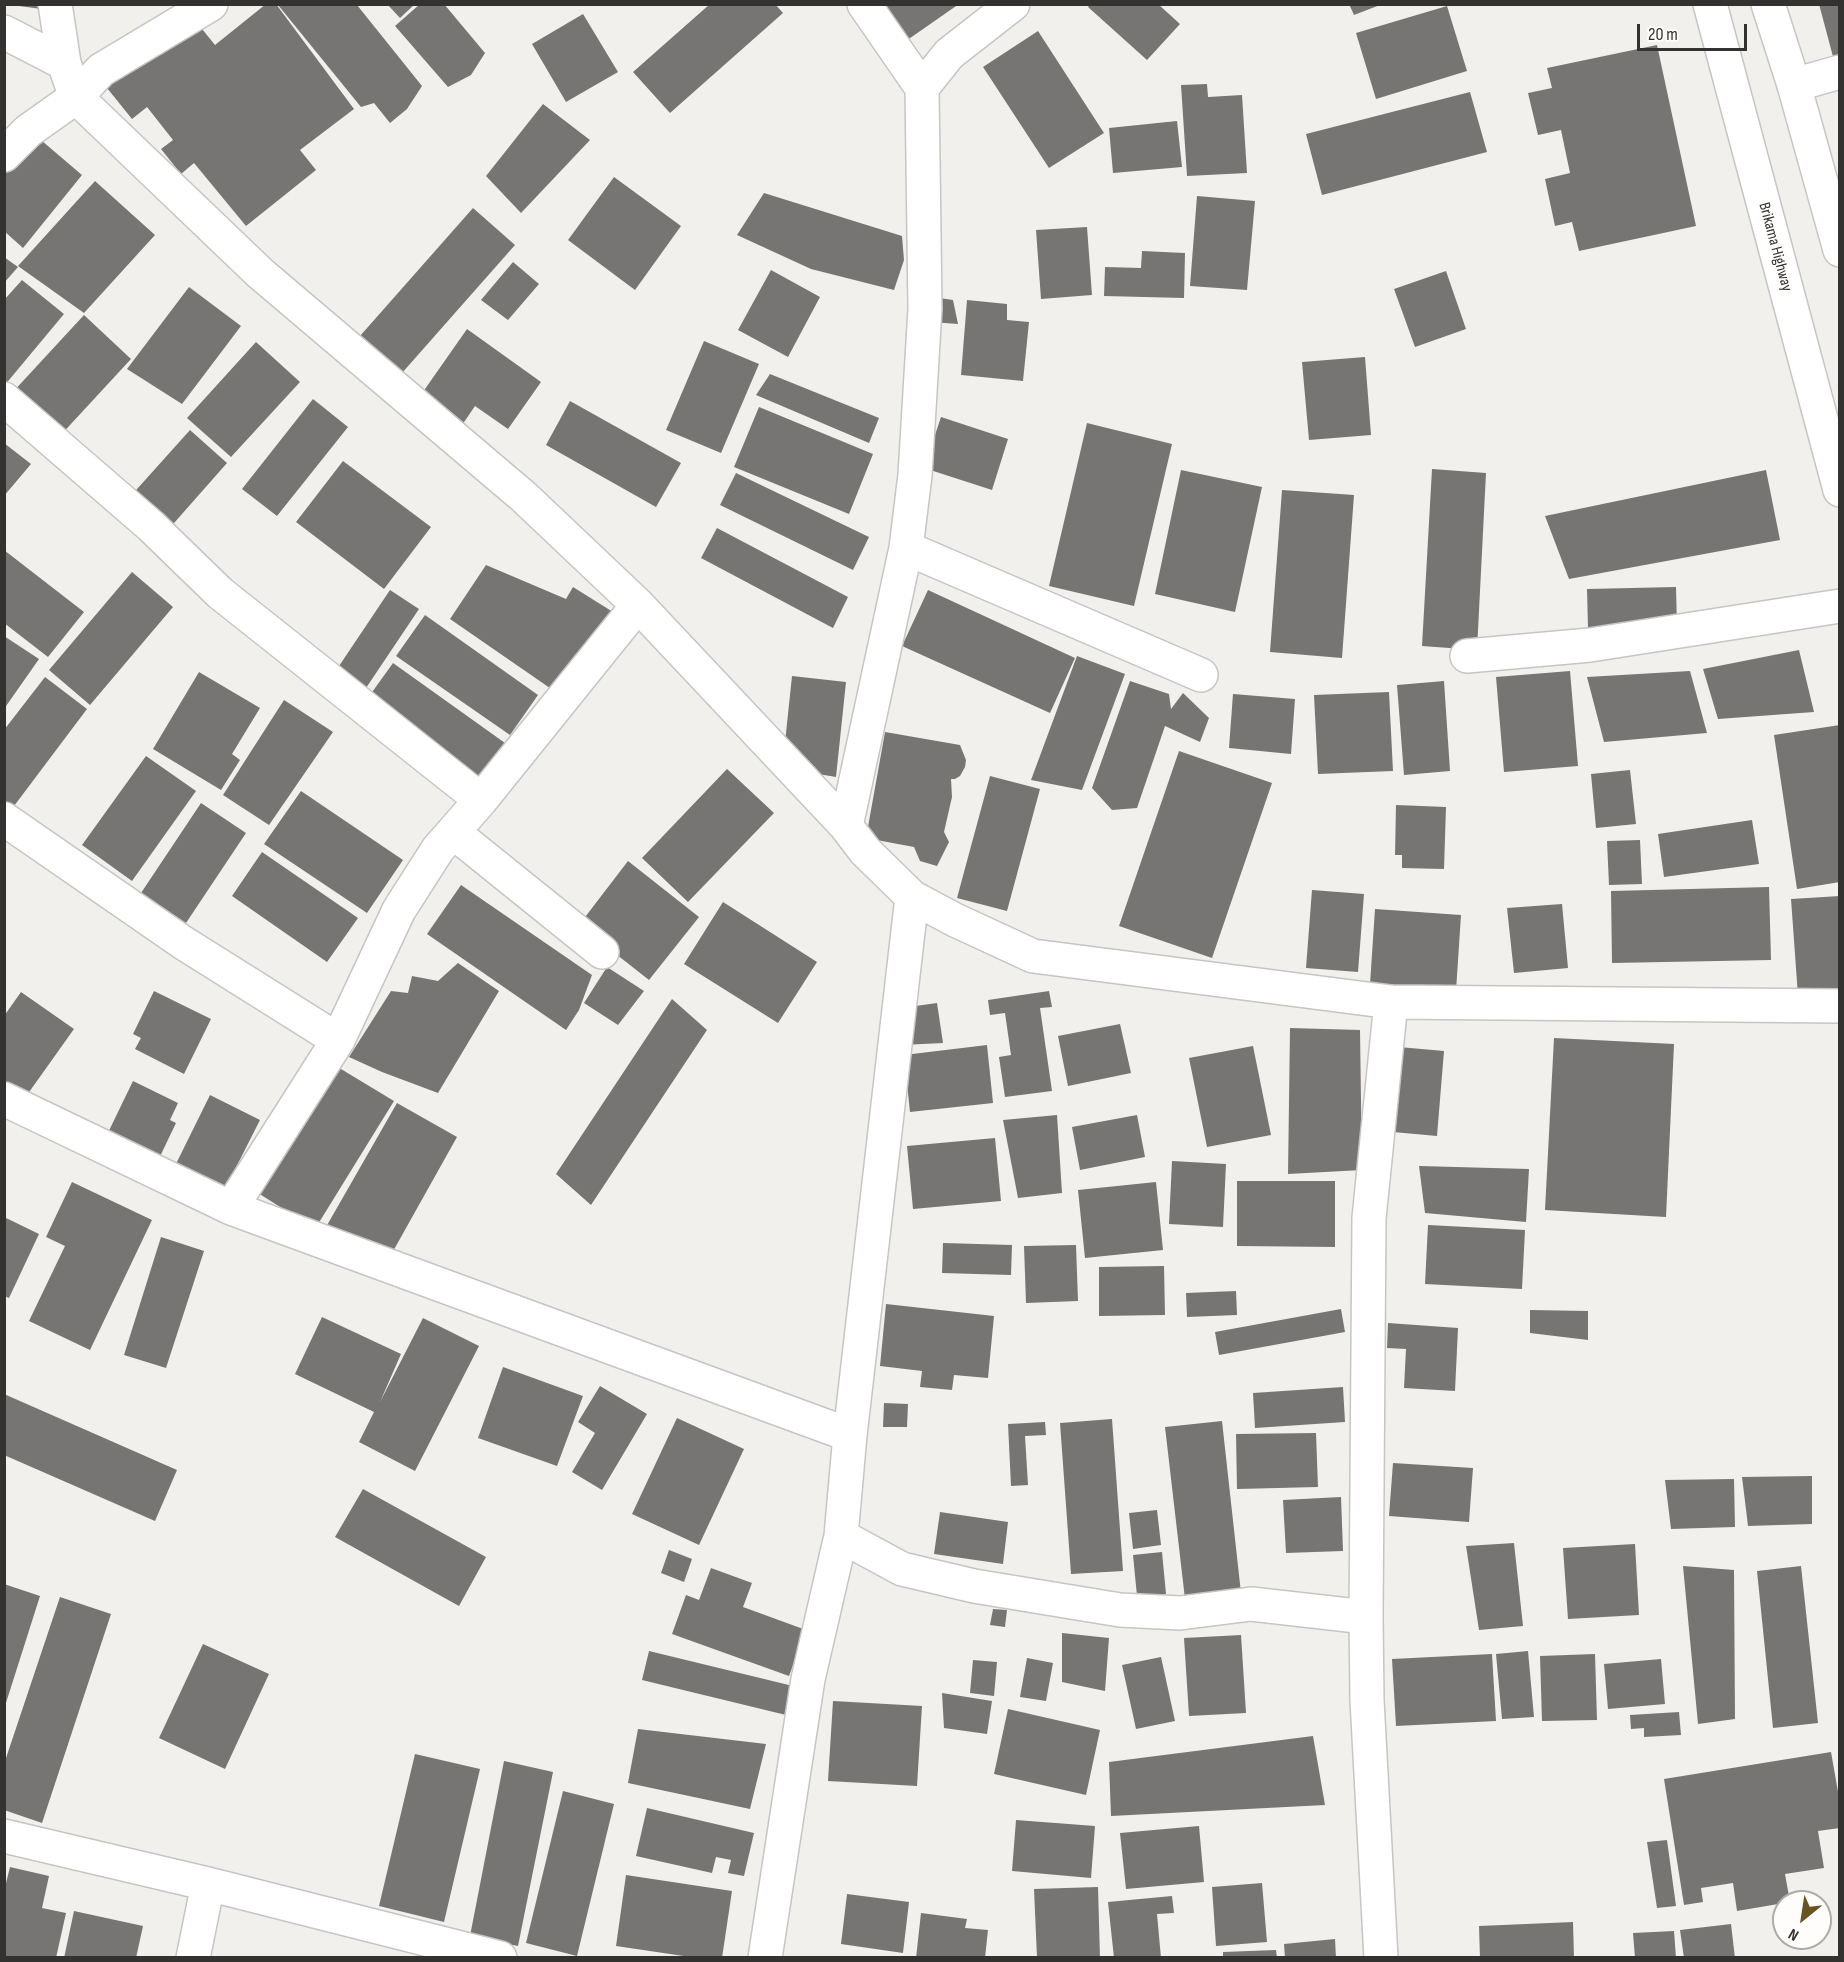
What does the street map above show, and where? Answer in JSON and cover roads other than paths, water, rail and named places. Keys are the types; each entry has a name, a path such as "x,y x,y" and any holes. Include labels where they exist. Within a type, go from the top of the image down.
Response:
{"main road":[{"path":"55,4 64,63 76,97 260,273 524,498 638,604 846,826 865,851 912,897 955,920 1033,956 1391,1002 1839,1006"},
{"path":"4,155 28,131 76,97 101,70 212,4"},
{"path":"846,826 906,548 915,475 925,309 922,88 864,4"},
{"path":"922,88 949,54 1013,4"},
{"name":"Brikama Highway","path":"1710,4 1839,490"},
{"path":"1768,4 1794,85 1839,250"},
{"path":"4,32 64,63"},
{"path":"1794,85 1839,72"},
{"path":"4,399 151,526 220,593 481,801"},
{"path":"906,548 1201,675"},
{"path":"231,1208 338,1040 399,910 438,849 481,801 638,604"},
{"path":"1467,656 1590,645 1839,606"},
{"path":"4,819 182,942 338,1040"},
{"path":"453,832 602,952"},
{"path":"765,1958 808,1679 841,1536 850,1435 912,897"},
{"path":"1381,1958 1367,1700 1369,1218 1391,1002"},
{"path":"4,1099 231,1208 850,1435"},
{"path":"841,1536 902,1569 974,1586 1120,1610 1180,1613 1251,1604 1366,1617"},
{"path":"4,1836 208,1884 500,1958"},
{"path":"193,1958 208,1884"}]}
